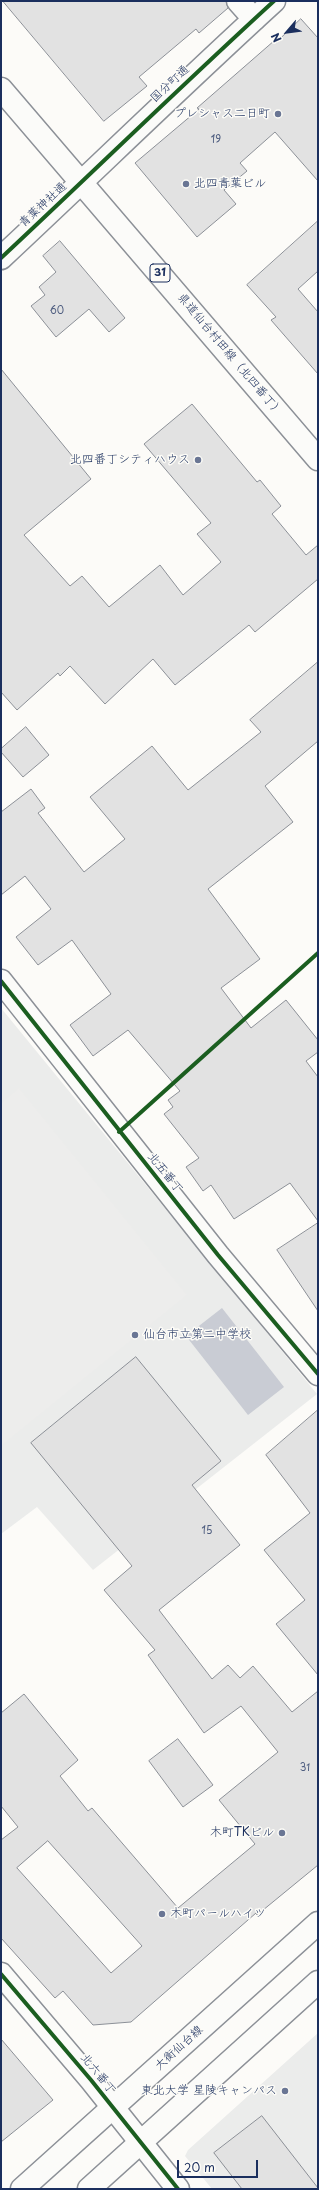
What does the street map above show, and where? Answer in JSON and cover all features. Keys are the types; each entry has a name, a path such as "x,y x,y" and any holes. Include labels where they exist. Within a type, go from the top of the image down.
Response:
{"street":[{"path":"238,1 254,19"},
{"name":"国分町通","path":"81,183 116,147 274,1"},
{"name":"県道仙台村田線（北四番丁）","path":"1,89 318,459"},
{"name":"青葉神社通","path":"1,258 81,183"},
{"name":"北五番丁","path":"1,981 149,1169 276,1326 318,1374"},
{"name":"大衡仙台線","path":"22,2189 318,1923"},
{"name":"北六番丁","path":"1,1974 178,2189"},
{"path":"89,2189 318,1982"}],"shaded area":[{"name":"仙台市立第二中学校","path":"1,1008 317,1394 93,1570 37,1507 1,1534"},
{"path":"19,1088 187,1295 1,1446 1,1103"},
{"path":"222,1308 284,1387 248,1415 186,1336"},
{"name":"東北大学 星陵キャンパス","path":"318,2033 318,2189 212,2189 185,2156 188,2150"}],"building":[{"path":"3,1 226,1 228,8 199,33 196,29 139,77 147,86 104,121"},
{"path":"301,19 318,38 318,181 275,132 240,163 247,171 224,190 236,204 197,237 135,163"},
{"path":"318,221 318,271 298,289 318,312 318,374 271,320 276,317 247,285"},
{"path":"60,241 125,318 109,332 89,309 56,337 31,306 45,295 39,287 56,272 43,256"},
{"path":"1,369 91,479 24,535 70,586 82,576 109,607 160,565 183,595 221,562 197,534 211,523 144,444 192,404 257,482 260,480 281,506 272,514 306,555 318,545 318,579 255,632 249,625 175,685 153,659 105,704 70,666 60,676 58,673 17,710 1,692"},
{"path":"318,662 318,741 265,786 293,822 208,889 260,959 221,988 251,1028 286,1000 318,1040 318,1052 306,1061 318,1077 318,1221 290,1183 234,1219 211,1185 203,1191 186,1167 199,1158 164,1114 173,1107 168,1100 180,1091 128,1030 93,1056 70,1025 111,994 72,940 38,965 16,937 51,909 25,876 1,895 1,812 31,789 45,808 38,813 84,872 125,839 90,797 152,746 188,790 261,732 250,720"},
{"path":"26,727 49,755 23,777 1,752 1,749"},
{"path":"318,1223 318,1311 277,1250"},
{"path":"136,1357 221,1461 192,1485 240,1545 159,1610 212,1679 228,1665 240,1678 253,1666 292,1712 318,1691 318,1865 257,1915 256,1913 131,2022 93,2025 63,1991 55,1998 1,1938 1,1840 18,1827 1,1806 1,1713 24,1694 78,1760 60,1776 88,1811 92,1808 178,1908 255,1844 219,1800 278,1752 241,1706 204,1733 148,1655 155,1650 104,1590 132,1566 31,1443","holes":["48,1841 142,1946 111,1973 17,1868"]},
{"path":"318,1410 318,1675 276,1624 305,1600 264,1550 310,1513 266,1455"},
{"path":"178,1739 213,1785 183,1807 149,1761"},
{"path":"1,2039 53,2100 1,2142"},
{"path":"262,2116 318,2189 242,2189 214,2153"}],"cycle path":[{"path":"1,258 274,1"},
{"path":"119,1132 318,953"},
{"path":"1,981 218,1255 318,1374"},
{"path":"1,1974 91,2080 178,2189"}],"place":[{"name":"プレシャス二日町","path":"278,114"},
{"name":"北四青葉ビル","path":"186,184"},
{"name":"北四番丁シティハウス","path":"198,460"},
{"name":"仙台市立第二中学校","path":"135,1335"},
{"name":"木町TKビル","path":"282,1833"},
{"name":"木町パールハイツ","path":"162,1914"},
{"name":"東北大学 星陵キャンパス","path":"285,2091"}]}
